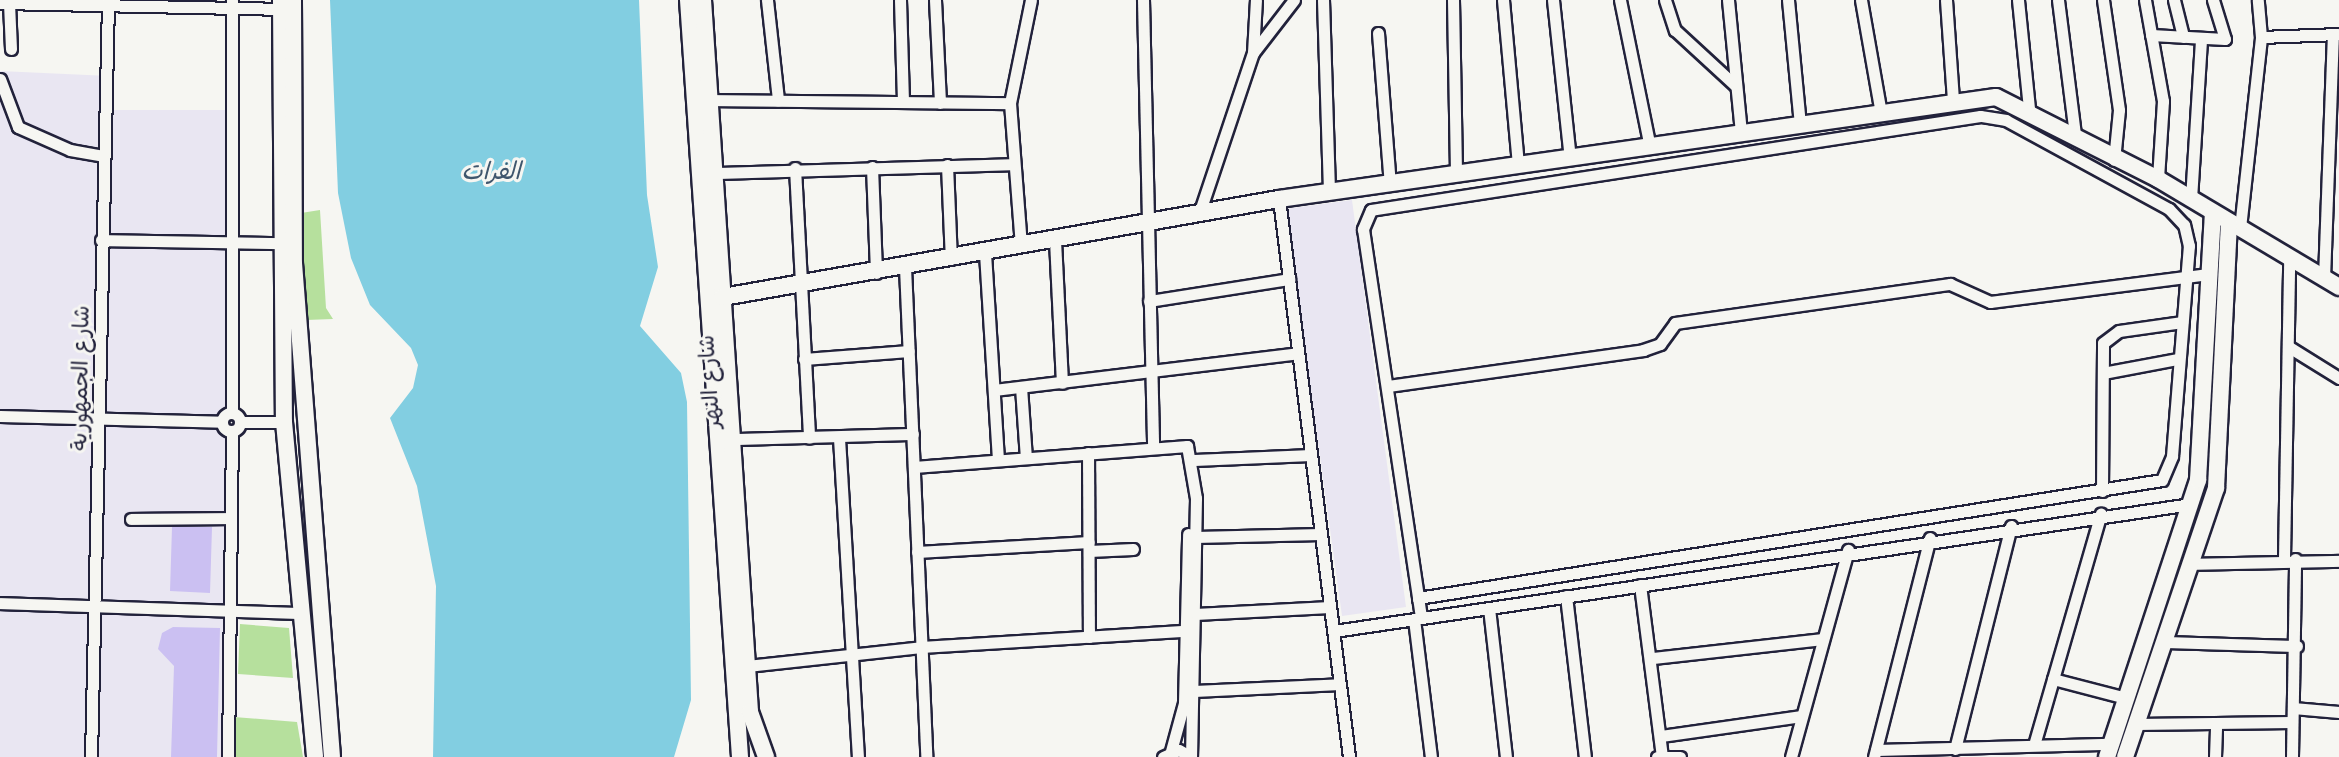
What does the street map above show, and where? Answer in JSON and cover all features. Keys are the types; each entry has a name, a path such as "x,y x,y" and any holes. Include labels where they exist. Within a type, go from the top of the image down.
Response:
{"main road":[{"name":"شارع النهر","path":"688,0 710,100 734,439 730,507 752,721 766,757"},
{"name":"شارع النهر","path":"705,0 700,53 730,507 740,757"},
{"path":"285,3 279,243 284,422 315,757"},
{"path":"285,3 294,263 332,757"},
{"path":"723,297 876,273 1279,199 1953,101 2002,97 2029,109 2114,160 2158,179 2339,287"},
{"path":"2109,751 2191,504 2213,213"},
{"path":"2125,757 2216,488 2234,225"},
{"path":"290,501 311,501"},
{"path":"2144,640 2163,642"}],"street":[{"path":"767,0 778,100"},
{"path":"900,0 903,102"},
{"path":"935,0 940,103"},
{"path":"1021,246 1010,103 1031,0"},
{"path":"1143,0 1153,448"},
{"path":"1199,214 1253,53 1256,0"},
{"path":"1253,53 1294,0"},
{"path":"1323,0 1329,193"},
{"path":"1453,0 1456,174"},
{"path":"1503,0 1518,165"},
{"path":"1553,0 1570,158"},
{"path":"1620,0 1650,147"},
{"path":"1665,0 1675,30 1736,86"},
{"path":"1728,0 1741,133"},
{"path":"1788,0 1800,124"},
{"path":"1861,0 1881,113"},
{"path":"1946,0 1953,101"},
{"path":"2018,0 2029,109"},
{"path":"2058,0 2075,135"},
{"path":"2103,0 2119,110 2114,160"},
{"path":"2145,0 2163,101 2158,179"},
{"path":"2174,0 2183,37"},
{"path":"2151,35 2225,39 2213,0"},
{"path":"2234,225 2261,37 2258,0"},
{"name":"شارع الجمهورية","path":"91,757 108,1"},
{"path":"228,757 235,422 231,243 232,2"},
{"path":"11,49 4,3 285,3"},
{"path":"1378,33 1390,184"},
{"path":"2261,37 2336,34 2324,278"},
{"path":"2191,199 2201,38"},
{"path":"0,79 18,127 70,150 104,156"},
{"path":"710,100 1010,103"},
{"path":"1418,598 2102,491 2167,475 2187,273 2187,235 2177,216 1994,117 1378,206 1363,222 1418,598 1431,757"},
{"path":"715,173 795,168 1013,164"},
{"path":"947,165 951,259"},
{"path":"872,167 876,273"},
{"path":"795,168 809,438"},
{"path":"1428,178 1431,197"},
{"path":"1279,199 1349,757"},
{"path":"101,240 279,243"},
{"path":"1055,240 1062,383"},
{"path":"985,253 998,460"},
{"path":"2289,257 2289,559 2297,646 2292,757"},
{"path":"905,267 926,757"},
{"path":"1388,386 1643,350 1660,344 1675,323 1950,284 1990,302 2187,273 2210,274"},
{"path":"1149,301 1289,279"},
{"path":"2102,491 2103,343 2109,336 2182,322"},
{"path":"2289,347 2339,378"},
{"path":"804,359 909,351"},
{"path":"994,390 1151,374 1298,353"},
{"path":"2103,373 2177,359"},
{"path":"1021,387 1026,458"},
{"path":"0,416 284,422"},
{"path":"734,439 913,434"},
{"path":"839,438 858,757"},
{"path":"914,467 1183,445 1194,460 1186,631 1183,713 1167,754 1191,757 1195,614 1193,482"},
{"path":"1088,453 1089,637"},
{"path":"1194,460 1311,455"},
{"path":"1334,631 1848,550 2101,513 2191,504"},
{"path":"2034,745 2101,513"},
{"path":"131,519 231,518"},
{"path":"1955,749 2011,526"},
{"path":"1195,537 1321,534"},
{"path":"1930,538 1875,753 2069,744 2109,751"},
{"path":"917,552 1089,546 1133,549"},
{"path":"1791,757 1848,550"},
{"path":"2190,564 2289,559 2339,561"},
{"path":"1640,585 1653,658 1661,736 1659,757 1680,757"},
{"path":"1566,596 1585,757"},
{"path":"0,603 300,613"},
{"path":"1195,614 1330,607"},
{"path":"1489,608 1506,757"},
{"path":"747,666 921,647 1186,631"},
{"path":"1653,658 1823,639"},
{"path":"2163,642 2297,646"},
{"path":"2053,679 2126,698"},
{"path":"1194,691 1340,684"},
{"path":"2293,708 2339,712"},
{"path":"1661,736 1802,716"},
{"path":"2136,724 2292,722"},
{"path":"2215,757 2216,725"},
{"path":"2065,757 2069,744"}],"shaded area":[{"path":"0,71 109,76 108,110 236,110 222,757 0,757"},
{"path":"1352,200 1406,607 1342,616 1286,209"}],"green space":[{"path":"320,210 326,308 333,319 306,320 301,213"},
{"path":"240,624 289,628 293,678 238,674"},
{"path":"234,717 297,722 303,757 234,757"}],"water":[{"name":"الفرات","path":"330,0 639,0 647,195 658,267 640,326 681,373 687,402 691,700 674,757 433,757 436,586 417,486 390,418 413,388 418,365 411,348 370,305 351,258 338,193"}],"building":[{"path":"172,527 212,527 210,593 170,591"},
{"path":"173,627 220,628 217,757 171,757 174,666 158,649 162,633"}]}
